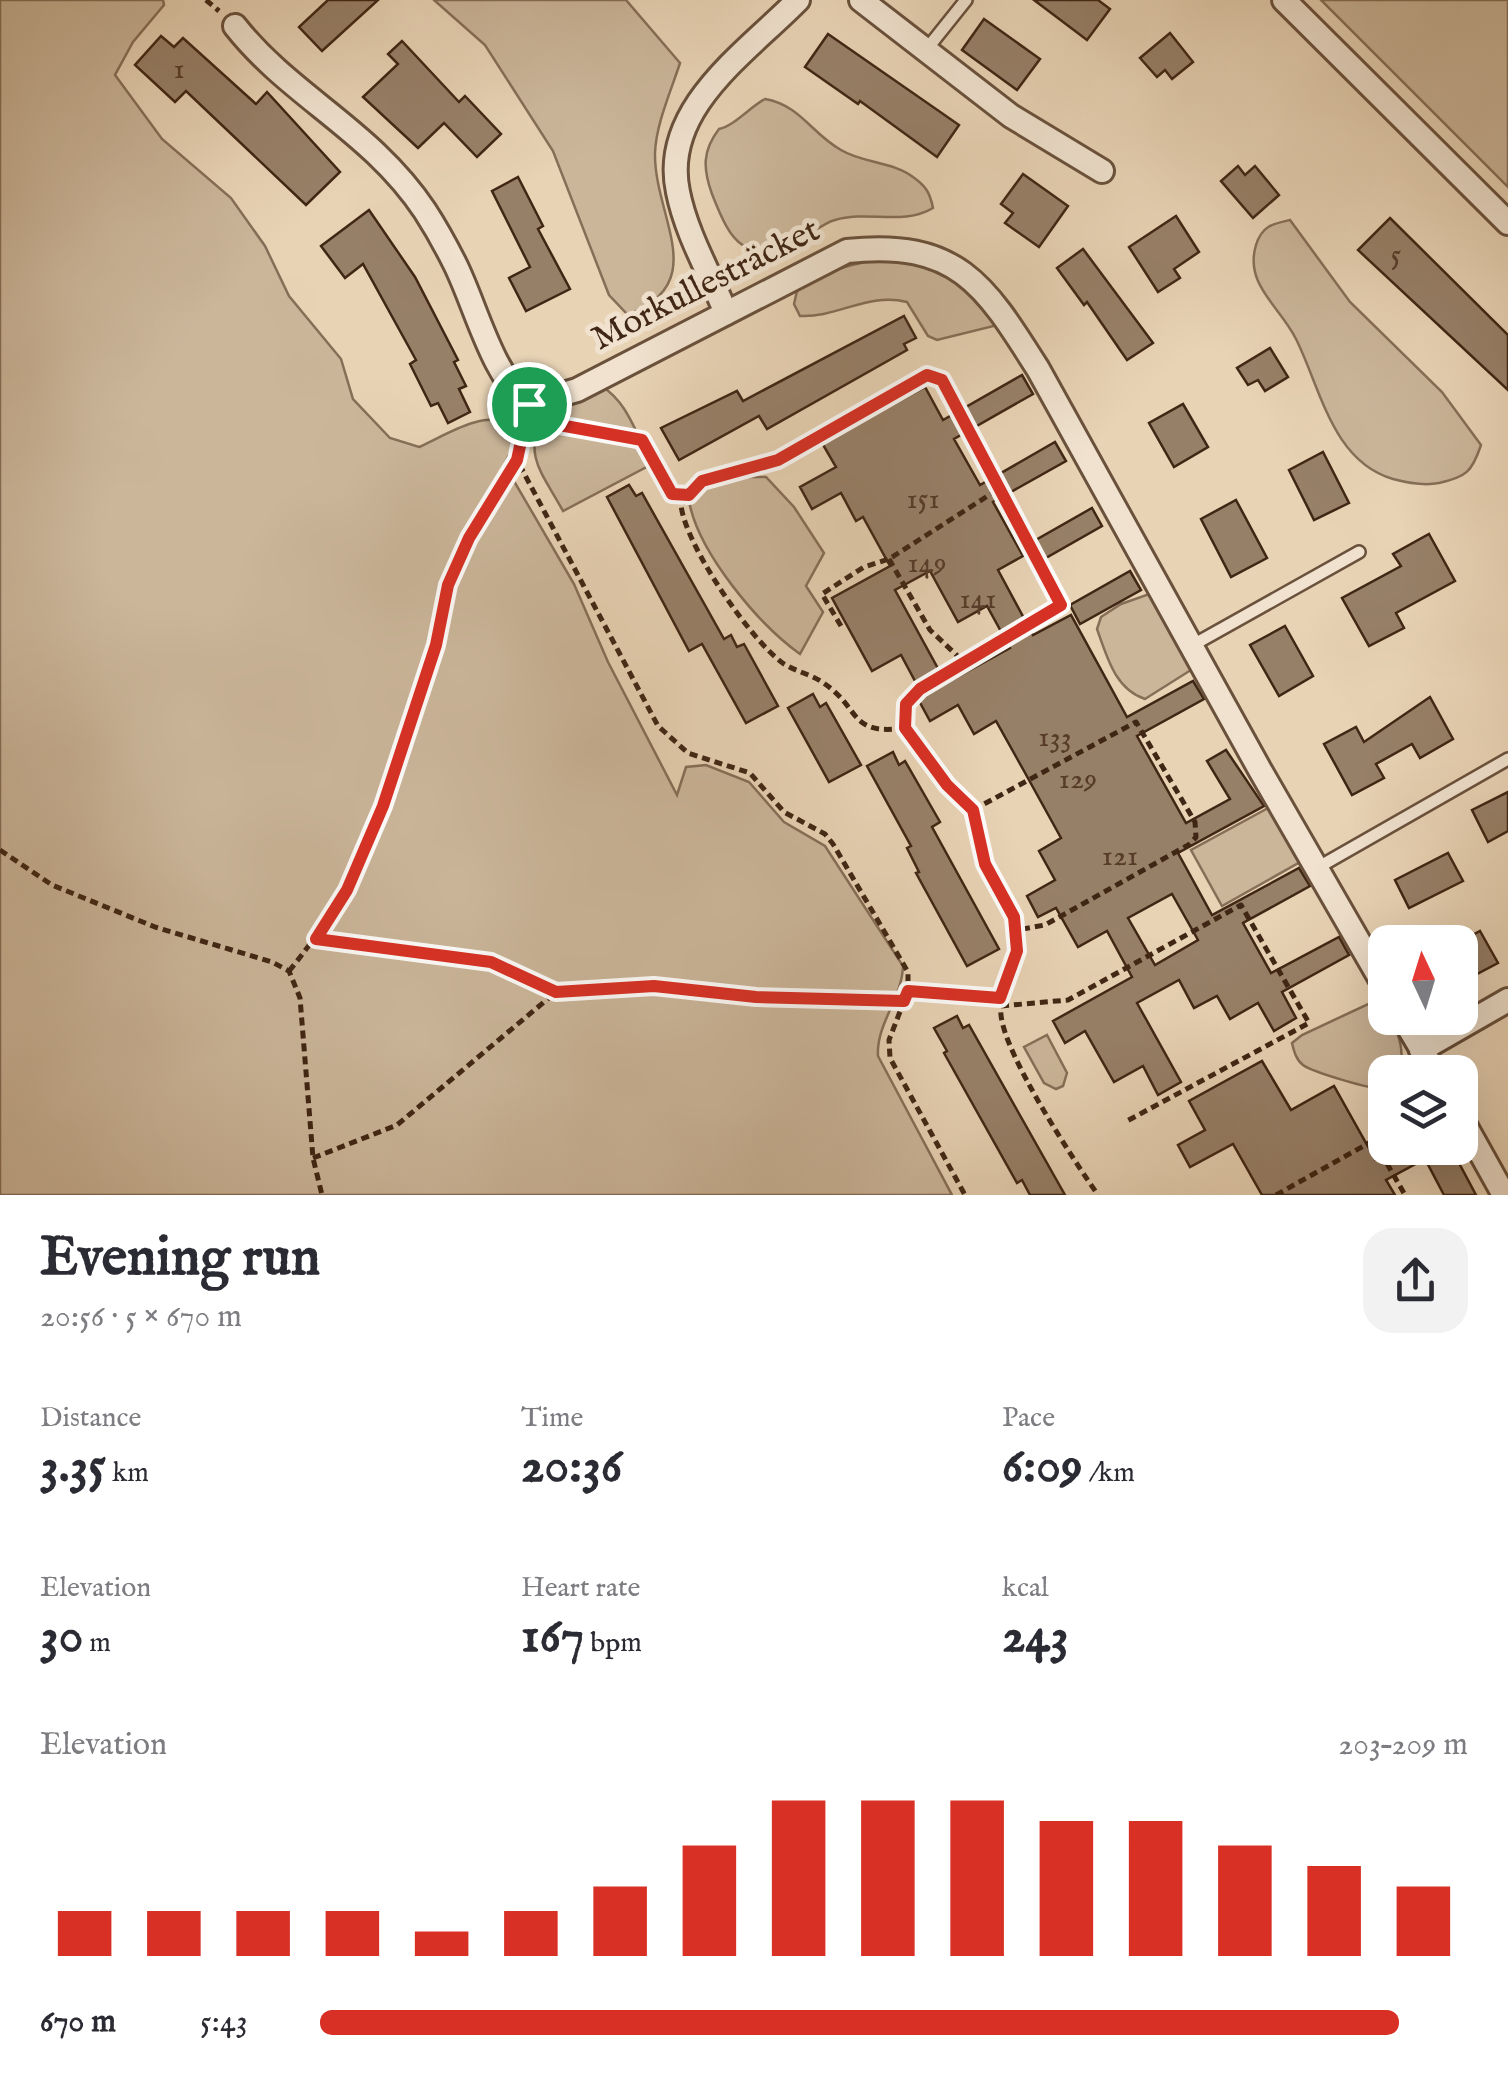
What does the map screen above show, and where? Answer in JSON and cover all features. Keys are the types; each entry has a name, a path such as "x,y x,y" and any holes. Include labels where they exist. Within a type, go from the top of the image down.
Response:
{"street":[{"path":"726,313 678,194 676,145 685,120 703,96 798,0"},
{"path":"861,0 1011,116 1102,170"},
{"path":"1284,0 1508,223"},
{"path":"235,26 260,58 354,130 392,167 455,263 503,372 516,394 529,404"},
{"name":"Morkullesträcket","path":"529,404 578,390 847,251 880,248 917,252 968,276 1006,315 1038,368 1368,956"},
{"path":"1421,1050 1508,1000"},
{"path":"1413,1035 1424,1055"},
{"path":"1478,1148 1504,1195"}],"lane":[{"path":"926,50 966,0"},
{"path":"1193,645 1358,552"},
{"path":"1317,868 1508,759"}],"path":[{"path":"905,728 872,730 860,724 827,684 787,666 769,651 693,546 681,505 702,481 778,460 927,375 942,380 1061,605 911,696 905,711 905,728 947,785 973,810 985,864 1008,904 1017,930 1017,951 1000,1002 1006,1037 1098,1195"},
{"path":"289,971 316,939 347,890 383,806 436,645 448,585 469,538 517,460 529,404 554,424 642,440 672,494 689,495"},
{"path":"983,461 992,458"},
{"path":"517,460 658,726 688,753 750,773 793,820 826,834 903,958 908,991 889,1040 890,1058 965,1195"},
{"path":"841,626 822,594 855,572 889,559 998,490"},
{"path":"889,559 930,630 966,664"},
{"path":"973,810 1136,722 1195,822 1196,837 1190,844 1045,925 1017,930"},
{"path":"0,850 52,885 155,927 272,962 289,971 300,998 313,1158 322,1195"},
{"path":"908,991 1000,1002 1068,1000 1241,906 1309,1022 1127,1122"},
{"path":"316,939 491,962 556,992 654,986 756,997 904,1001"},
{"path":"313,1158 397,1126 556,992"},
{"path":"1276,1195 1368,1143"},
{"path":"1388,1165 1405,1195"}],"shaded area":[{"path":"0,0 163,0 164,5 133,42 115,75 162,139 231,198 265,246 289,296 341,359 353,399 390,438 419,447 476,422 510,423 512,449 496,480 506,487 514,481 574,584 608,662 677,795 686,767 706,765 749,782 784,822 825,846 903,966 881,1033 878,1056 952,1195 0,1195"},
{"path":"434,0 626,0 680,63 661,119 655,153 673,246 673,266 668,285 653,301 628,315 609,295 553,151 485,45"},
{"path":"1321,0 1508,0 1508,187"},
{"path":"765,99 788,107 841,150 913,177 927,190 933,208 910,216 835,220 801,239 766,250 743,245 719,212 709,185 706,160 709,145 719,129"},
{"path":"1290,220 1350,302 1442,392 1481,445 1471,467 1462,475 1428,484 1393,479 1372,470 1342,440 1296,339 1255,272 1256,245 1261,234"},
{"path":"894,257 931,261 1006,323 937,340 928,336 907,302 879,300 800,316 794,304 797,291 808,283 843,268"},
{"path":"603,387 626,413 654,463 563,511 535,455 540,415"},
{"path":"740,477 766,477 794,507 824,553 806,586 823,612 800,654 766,625 732,585 695,521 689,501 711,485"},
{"path":"1155,592 1188,650 1191,670 1145,699 1119,680 1097,629 1101,617 1121,604"},
{"path":"1279,802 1309,857 1222,906 1191,850"},
{"path":"1368,1004 1368,1035 1397,1035 1401,1055 1368,1055 1366,1086 1303,1065 1292,1043"},
{"path":"1047,1035 1067,1073 1063,1086 1056,1089 1044,1083 1024,1047"}],"building":[{"path":"328,0 378,0 322,51 299,27"},
{"path":"1034,0 1098,0 1110,9 1087,40"},
{"path":"984,19 1040,59 1017,90 962,50"},
{"path":"1170,33 1193,62 1172,79 1165,70 1157,77 1140,58"},
{"path":"828,34 959,125 937,157 805,67"},
{"path":"161,36 174,47 183,38 256,104 267,92 340,172 306,205 186,91 175,102 135,65"},
{"path":"402,41 459,102 465,96 501,134 477,157 444,123 418,148 363,97 398,64 388,54"},
{"path":"1238,166 1245,175 1255,166 1279,195 1253,218 1221,181"},
{"path":"1023,174 1068,206 1039,247 1005,223 1013,213 1001,204"},
{"path":"518,177 543,226 538,229 570,289 526,311 509,278 530,267 492,191"},
{"path":"369,210 415,277 458,360 454,362 466,386 459,389 470,412 448,423 438,403 431,406 410,364 416,360 363,264 345,278 321,246"},
{"path":"1176,216 1199,252 1174,269 1180,278 1158,292 1129,247"},
{"path":"1390,218 1508,335 1508,390 1358,250"},
{"path":"1083,249 1153,343 1127,360 1087,302 1084,305 1057,268"},
{"path":"904,316 916,338 904,344 907,350 767,429 759,416 679,460 661,428 737,391 743,401"},
{"path":"1270,348 1288,377 1265,391 1258,380 1248,385 1237,368"},
{"path":"1022,375 1033,394 954,439 980,485 1055,442 1066,461 993,502 1023,556 998,570 1033,635 1071,615 1127,717 1193,681 1204,699 1137,736 1186,823 1230,799 1207,761 1226,750 1264,806 1178,853 1212,915 1299,868 1310,886 1243,923 1271,973 1339,937 1349,955 1282,992 1296,1018 1274,1031 1258,1003 1230,1019 1217,996 1194,1008 1179,980 1137,1003 1181,1082 1158,1095 1143,1066 1114,1082 1085,1031 1065,1043 1053,1021 1132,977 1107,931 1078,947 1056,908 1038,917 1027,896 1055,880 1039,851 1061,838 996,721 974,734 958,705 930,721 918,699 923,696 901,655 872,671 832,598 890,566 863,517 856,521 841,493 812,509 800,487 836,467 822,443 925,387 943,420","holes":["930,571 958,622 987,606 1010,648 946,683 895,590","1172,894 1198,940 1155,965 1128,918"]},
{"path":"1183,404 1208,447 1174,467 1149,423"},
{"path":"1323,452 1349,503 1314,520 1289,470"},
{"path":"629,485 636,496 642,493 724,639 731,635 737,647 744,644 778,706 746,723 702,644 689,651 607,497"},
{"path":"1236,500 1267,558 1231,577 1201,519"},
{"path":"1092,508 1102,526 1044,559 1034,541"},
{"path":"1429,534 1455,581 1396,613 1404,628 1369,646 1342,598 1401,566 1393,554"},
{"path":"1130,571 1141,590 1080,624 1070,605"},
{"path":"1285,626 1313,676 1279,696 1250,645"},
{"path":"813,694 820,707 826,703 861,765 829,782 788,708"},
{"path":"1430,697 1453,739 1420,758 1412,744 1376,764 1384,778 1352,795 1324,744 1356,727 1364,742"},
{"path":"893,752 899,765 905,761 940,822 932,827 999,949 967,966 916,873 919,872 907,848 911,846 867,766"},
{"path":"1508,792 1508,831 1488,842 1472,810"},
{"path":"1448,853 1463,881 1409,908 1395,880"},
{"path":"1478,932 1498,963 1478,974"},
{"path":"957,1016 963,1028 969,1025 1065,1195 1030,1195 1022,1180 1017,1183 934,1028"},
{"path":"1262,1061 1291,1110 1334,1086 1368,1147 1368,1165 1414,1165 1386,1180 1395,1195 1262,1195 1233,1144 1190,1167 1178,1145 1205,1130 1189,1101"},
{"path":"1428,1165 1460,1165 1476,1195 1444,1195"}],"route":[{"path":"927,375 942,380 1061,605 1059,610 920,689 906,704 905,728 947,785 973,810 985,864 1014,917 1017,951 1000,998 908,991 904,1001 756,997 654,986 556,992 491,962 316,939 347,890 383,806 436,645 448,585 469,538 517,460 529,404 554,424 642,440 672,494 689,495 702,481 778,460 927,375"}]}
